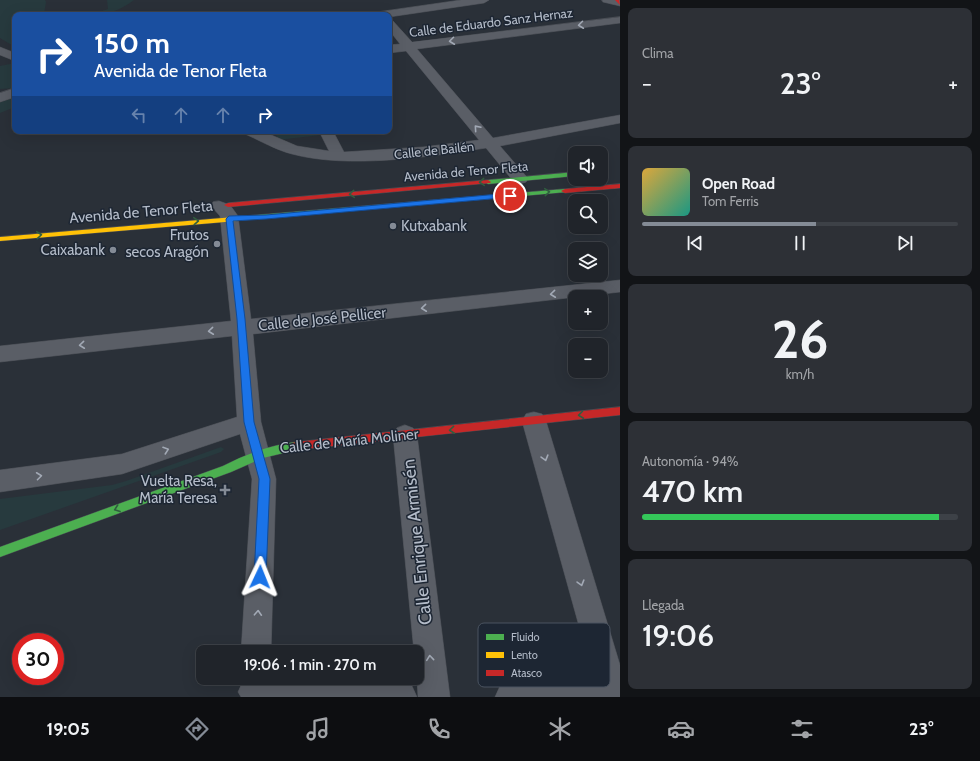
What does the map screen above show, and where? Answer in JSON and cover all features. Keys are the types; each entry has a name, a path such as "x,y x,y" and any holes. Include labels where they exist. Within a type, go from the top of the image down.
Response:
{"main road":[{"name":"Avenida de Tenor Fleta","path":"0,239 220,210 568,175"},
{"name":"Avenida de Tenor Fleta","path":"220,210 266,217 620,186"},
{"name":"Calle de María Moliner","path":"0,552 227,469 258,454 293,446 534,421 620,410"}],"street":[{"path":"392,15 455,2 484,0"},
{"path":"607,0 619,2"},
{"name":"Calle de Eduardo Sanz Hernaz","path":"392,49 620,20"},
{"path":"392,28 520,179"},
{"path":"0,51 12,56"},
{"path":"0,63 12,61"},
{"path":"0,93 12,91"},
{"path":"0,98 12,92"},
{"name":"Calle de Bailén","path":"257,134 294,150 340,156 426,152 491,143 620,119"},
{"path":"328,134 340,156"},
{"path":"220,210 242,328 249,422 264,479 256,645"},
{"name":"Calle de José Pellicer","path":"0,354 620,286"},
{"path":"534,421 594,623"},
{"path":"0,481 122,464 249,422"},
{"name":"Calle Enrique Armisén","path":"405,435 434,697"},
{"path":"511,697 616,696 610,676"},
{"path":"254,689 401,697"}],"green space":[{"path":"0,0 45,0 44,12 12,12 12,45 0,38"},
{"path":"107,0 134,0 124,7 114,11 99,12 108,9"},
{"path":"12,64 12,88 0,89 0,66"},
{"path":"12,98 12,108 0,113 0,102"},
{"path":"276,134 321,135 278,140"},
{"path":"221,447 224,449 221,452 0,530 0,499 112,485"}],"traffic: fast":[{"path":"488,182 568,175"},
{"path":"234,219 565,191"},
{"path":"0,552 227,469 260,454 296,446"}],"traffic: slow":[{"path":"0,239 234,219"}],"traffic: jam":[{"path":"617,0 620,4"},
{"path":"228,205 488,182"},
{"path":"565,191 620,186"},
{"path":"296,446 620,411"}],"place":[{"name":"Kutxabank","path":"393,226"},
{"name":"Frutos secos Aragón","path":"217,244"},
{"name":"Caixabank","path":"113,250"},
{"name":"Vuelta Resa, María Teresa","path":"225,490"}],"route":[{"path":"260,577 264,479 249,422 241,319 229,219 510,196"}]}
